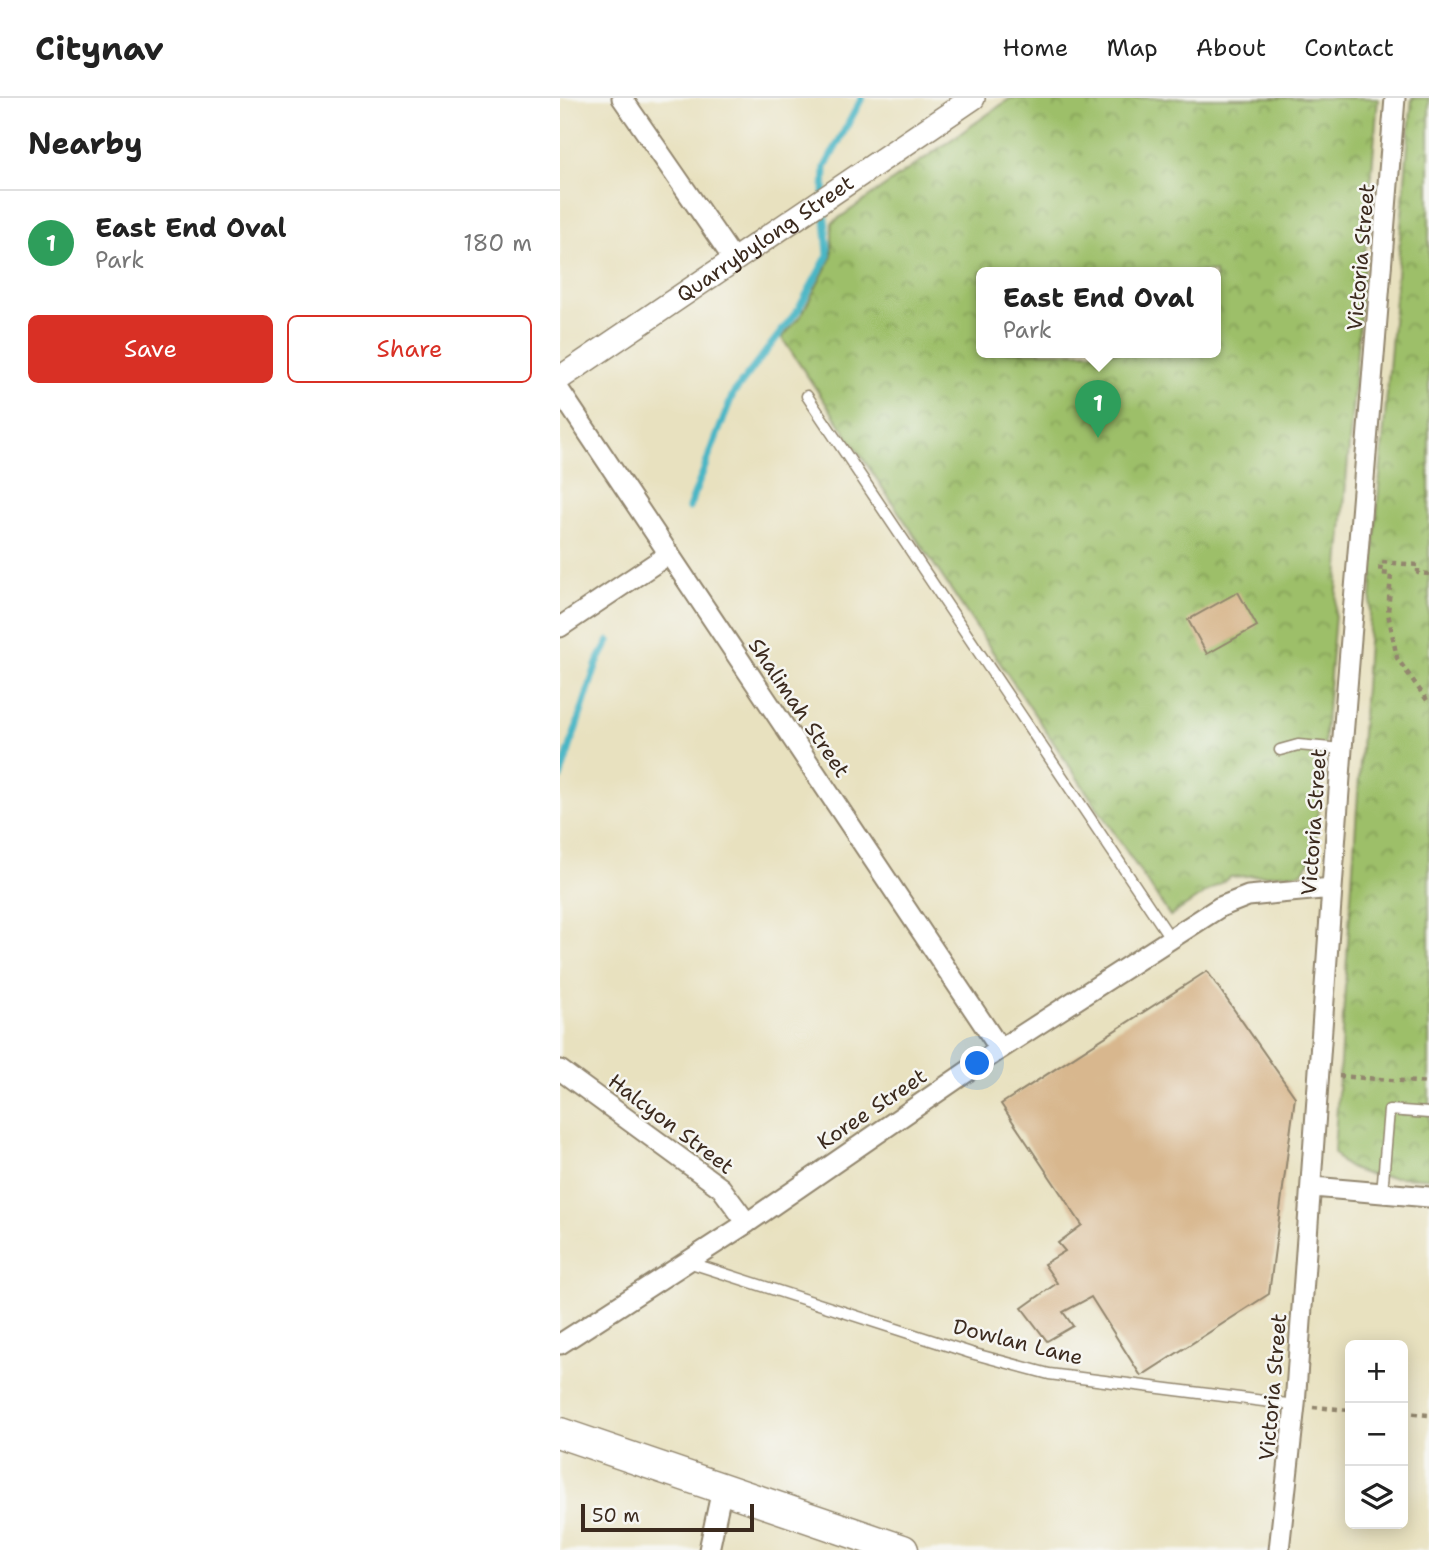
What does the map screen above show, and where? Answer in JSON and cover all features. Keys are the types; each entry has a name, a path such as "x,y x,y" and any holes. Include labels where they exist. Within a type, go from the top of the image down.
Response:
{"main road":[{"path":"560,1433 902,1550"}],"street":[{"path":"622,98 734,260"},
{"name":"Quarrybylong Street","path":"560,378 821,204 973,98"},
{"name":"Victoria Street","path":"1279,1550 1296,1405 1342,749 1395,98"},
{"name":"Shalimah Street","path":"560,391 1000,1049"},
{"path":"560,627 669,554"},
{"name":"Koree Street","path":"560,1344 747,1223 1000,1049 1234,900 1332,888"},
{"name":"Halcyon Street","path":"560,1070 721,1188 747,1223"},
{"path":"1313,1187 1429,1197"},
{"path":"709,1550 722,1489"}],"lane":[{"path":"807,396 1172,940"},
{"path":"1280,750 1298,745 1342,749"},
{"path":"1382,1193 1389,1110 1429,1113"},
{"name":"Dowlan Lane","path":"688,1262 971,1353 1049,1374 1296,1405"}],"path":[{"path":"1429,574 1418,573 1419,565 1381,562 1380,573 1391,574 1388,613 1397,658 1429,703"},
{"path":"1337,1075 1429,1083"},
{"path":"1296,1405 1345,1409"},
{"path":"1408,1413 1429,1415"}],"green space":[{"path":"1011,98 1378,98 1315,855 1301,873 1230,877 1170,916 782,338 802,314 832,256 832,223"},
{"path":"1412,98 1429,98 1429,1178 1363,1173 1341,1162 1334,1152 1376,523"}],"building":[{"path":"1238,592 1257,626 1207,654 1188,620"},
{"path":"1207,971 1295,1097 1269,1294 1141,1376 1091,1297 1063,1312 1073,1326 1047,1341 1022,1308 1057,1283 1044,1264 1065,1251 1058,1243 1082,1225 1001,1104"}],"waterway":[{"path":"824,193 825,167 862,98"},
{"path":"689,508 733,394 798,310 828,255 824,205"},
{"path":"560,778 597,663 609,641"}],"place":[{"name":"East End Oval","path":"1098,438"}]}
